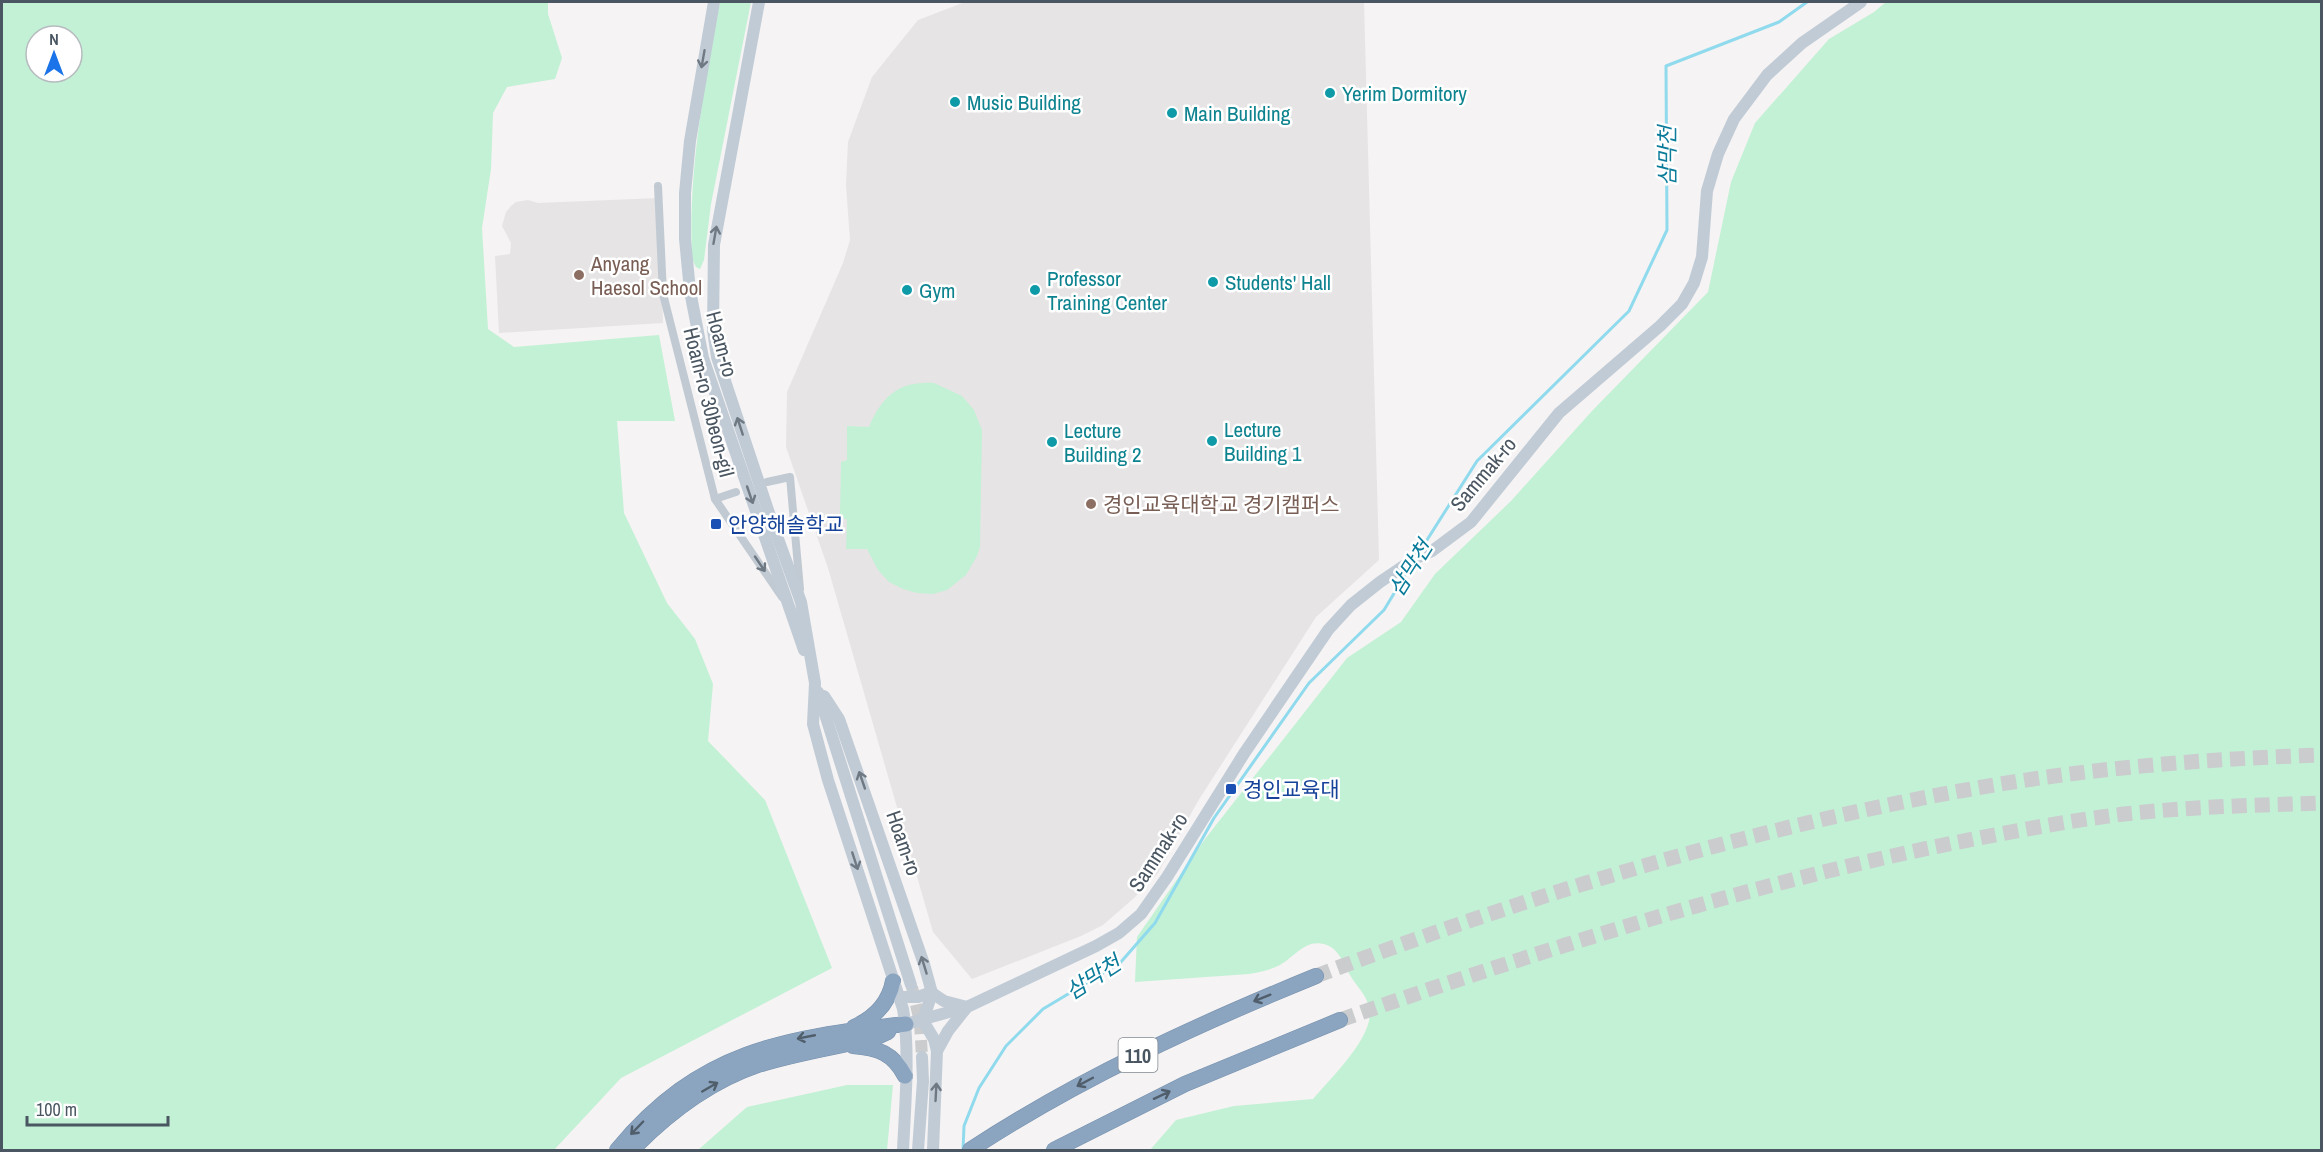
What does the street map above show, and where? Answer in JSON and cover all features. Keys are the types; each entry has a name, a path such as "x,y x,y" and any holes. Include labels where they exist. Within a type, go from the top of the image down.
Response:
{"highway":[{"name":"110","path":"970,1150 1055,1098 1110,1069 1237,1009 1316,976"},
{"path":"637,1148 677,1108 697,1094 736,1074 842,1038 874,1015 889,996 893,981"},
{"name":"110","path":"1054,1150 1185,1084 1340,1020"},
{"path":"617,1150 644,1120 669,1099 719,1066 762,1048 842,1038 875,1038 906,1024"},
{"path":"842,1038 887,1053 899,1064 905,1076"}],"main road":[{"name":"Hoam-ro","path":"714,2 690,141 685,192 685,239 690,291 703,358 815,683 911,985"},
{"name":"Hoam-ro","path":"759,2 714,245 713,330 717,357 801,602 815,683 813,724 828,780 900,997 906,1024"},
{"name":"Sammak-ro","path":"906,1024 967,1007 1096,946 1119,933 1141,914 1167,877 1245,752 1328,630 1352,605 1380,582 1432,551 1471,522 1559,413 1660,326 1682,304 1694,283 1702,257 1707,191 1718,154 1734,119 1775,67 1802,43 1861,2"},
{"name":"Hoam-ro","path":"815,683 843,729 884,844 932,992"},
{"path":"932,992 944,1001 967,1007 948,1031 937,1051"},
{"path":"900,997 918,998 932,992"},
{"path":"932,992 923,1021 934,1038 937,1051 933,1150"},
{"path":"903,1150 906,1024"},
{"path":"905,1055 920,1052 927,1055 937,1068"},
{"path":"918,1150 923,1081 922,1057"}],"street":[{"name":"Hoam-ro 30beon-gil","path":"658,186 663,294 715,499 736,492"},
{"name":"Hoam-ro 30beon-gil","path":"767,482 790,477 801,602"},
{"path":"715,499 789,607"}],"shaded area":[{"name":"경인교육대학교 경기캠퍼스","path":"965,2 1364,2 1379,560 1316,617 1198,801 1158,873 1134,898 1103,925 1081,936 972,979 933,932 828,568 786,447 787,392 843,263 850,240 846,185 848,142 872,77 918,20"},
{"name":"Anyang Haesol School","path":"659,198 663,323 499,333 495,256 510,254 511,243 502,226 506,212 511,206 516,202 528,200 538,203"}],"green space":[{"path":"2,2 548,2 548,14 562,58 555,79 507,87 493,113 491,169 482,228 488,329 514,347 659,335 675,421 617,421 624,513 667,603 695,639 713,684 708,741 765,800 832,968 621,1078 554,1150 2,1150"},
{"path":"720,2 751,2 711,204 704,260 700,269 696,267 692,259 692,194 698,130"},
{"path":"1886,2 2321,2 2321,1150 1150,1150 1176,1120 1234,1106 1313,1099 1350,1056 1366,1030 1370,1018 1366,998 1352,979 1340,956 1324,944 1311,944 1269,970 1249,974 1135,982 1137,937 1205,839 1347,658 1401,622 1435,574 1511,501 1592,411 1708,292 1731,182 1755,123 1829,39 1874,12"},
{"path":"934,383 962,396 974,410 982,430 980,547 966,575 947,590 933,594 917,593 889,582 878,570 867,549 846,549 847,520 840,516 841,462 847,460 847,426 869,427 880,407 893,393 911,385"},
{"path":"847,1085 893,1085 887,1150 698,1150 747,1107"}],"waterway":[{"name":"삼막천","path":"1420,551 1477,461 1629,311 1667,230 1666,66 1779,22 1807,2"},
{"name":"삼막천","path":"963,1150 964,1126 979,1088 1006,1046 1043,1009 1120,963 1155,923 1214,818 1309,683 1384,610 1410,567"}],"tunnel":[{"path":"1316,976 1473,919 1553,893 1714,846 1878,807 2005,783 2095,771 2185,762 2322,755"},
{"path":"1340,1020 1558,947 1706,903 1929,848 2124,814 2198,808 2322,803"},
{"path":"912,987 920,1022 922,1057"}],"place":[{"name":"Yerim Dormitory","path":"1330,93"},
{"name":"Music Building","path":"955,102"},
{"name":"Main Building","path":"1172,113"},
{"name":"Anyang Haesol School","path":"579,275"},
{"name":"Students' Hall","path":"1213,282"},
{"name":"Gym","path":"907,290"},
{"name":"Professor Training Center","path":"1035,290"},
{"name":"Lecture Building 1","path":"1212,441"},
{"name":"Lecture Building 2","path":"1052,442"},
{"name":"경인교육대학교 경기캠퍼스","path":"1091,504"},
{"name":"안양해솔학교","path":"716,524"},
{"name":"경인교육대","path":"1231,789"}]}
